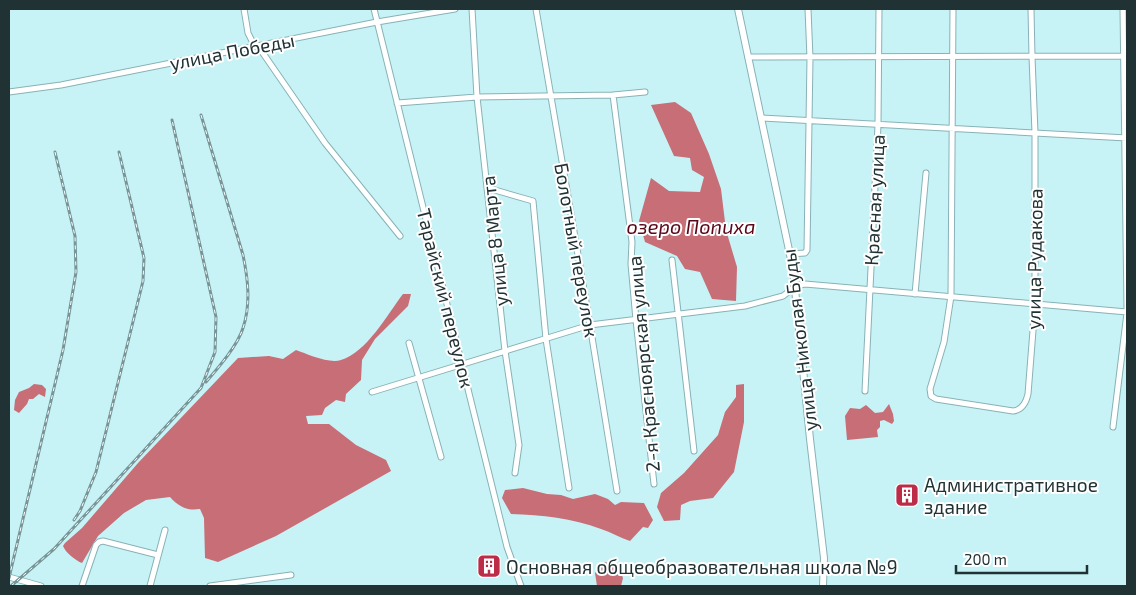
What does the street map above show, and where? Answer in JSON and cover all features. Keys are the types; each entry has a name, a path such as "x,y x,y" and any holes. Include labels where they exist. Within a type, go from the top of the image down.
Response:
{"street":[{"path":"244,9 248,33 252,41 258,46 325,143 400,236"},
{"name":"Тарайский переулок","path":"374,9 507,547 521,586"},
{"name":"улица Победы","path":"9,92 61,85 377,22 455,9"},
{"name":"улица 8 Марта","path":"472,9 477,97 506,351 519,445 515,473"},
{"name":"Болотный переулок","path":"536,9 617,492"},
{"name":"улица Николая Буды","path":"738,9 796,286 810,439 824,558 823,586"},
{"path":"790,254 805,253 807,250 810,58 808,9"},
{"name":"Красная улица","path":"865,391 878,125 879,9"},
{"path":"951,296 953,9"},
{"name":"улица Рудакова","path":"951,296 944,342 930,389 931,396 936,399 1013,411 1021,408 1028,394 1035,305 1036,134 1031,9"},
{"path":"1113,427 1127,311 1123,9"},
{"path":"748,57 1123,56"},
{"path":"397,103 477,97 613,95 645,92"},
{"name":"2-я Красноярская улица","path":"613,95 632,242 631,264 636,320 654,484"},
{"path":"761,118 1125,138"},
{"path":"915,294 926,173"},
{"path":"488,188 533,201 546,339 569,488"},
{"path":"672,260 694,451"},
{"path":"372,392 590,325 679,316 745,306 783,296 796,286 805,284 1035,305 1127,311"},
{"path":"408,343 441,457"},
{"path":"150,586 165,530"},
{"path":"82,586 96,545 99,542 103,541 158,555"},
{"path":"210,586 291,575"},
{"path":"9,577 41,586"}],"water":[{"name":"озеро Попиха","path":"675,102 691,113 709,154 721,189 726,230 737,267 736,301 712,299 700,272 685,269 677,256 645,242 639,221 651,178 669,191 700,192 704,177 692,170 690,158 674,156 651,105"},
{"path":"403,294 411,294 408,306 375,339 362,360 361,380 346,394 345,402 336,400 325,408 322,415 306,416 308,424 329,424 356,445 386,460 391,471 276,536 218,562 205,558 204,518 200,509 183,508 170,497 146,500 124,513 98,536 82,563 66,551 63,546 65,543 82,528 138,463 238,358 269,356 283,359 296,350 324,360 341,360 350,356 368,341"},
{"path":"34,384 42,385 46,389 45,397 39,394 33,399 29,399 19,413 14,410 15,400 19,392"},
{"path":"744,384 744,422 734,472 713,498 690,501 681,505 680,520 664,521 657,507 661,493 684,473 718,435 725,412 736,397 736,385"},
{"path":"889,404 894,421 892,424 884,420 880,421 880,427 877,430 878,437 847,440 845,416 850,408 860,409 866,405 875,413 883,412"},
{"path":"523,488 573,499 595,494 608,499 615,505 621,502 644,503 653,520 648,528 643,527 630,541 605,530 579,522 545,516 511,514 502,498 505,490"},
{"path":"605,562 618,566 623,578 621,586 597,586 595,573"}],"railway":[{"path":"201,115 243,255 248,292 246,319 237,342 206,382"},
{"path":"11,586 54,549 201,388 215,352 216,317 172,120"},
{"path":"9,578 63,350 76,272 75,236 55,152"},
{"path":"74,520 80,511 96,472 143,281 144,258 119,152"}],"place":[{"name":"Административное здание","path":"907,495"},
{"name":"Основная общеобразовательная школа №9","path":"489,566"}]}
